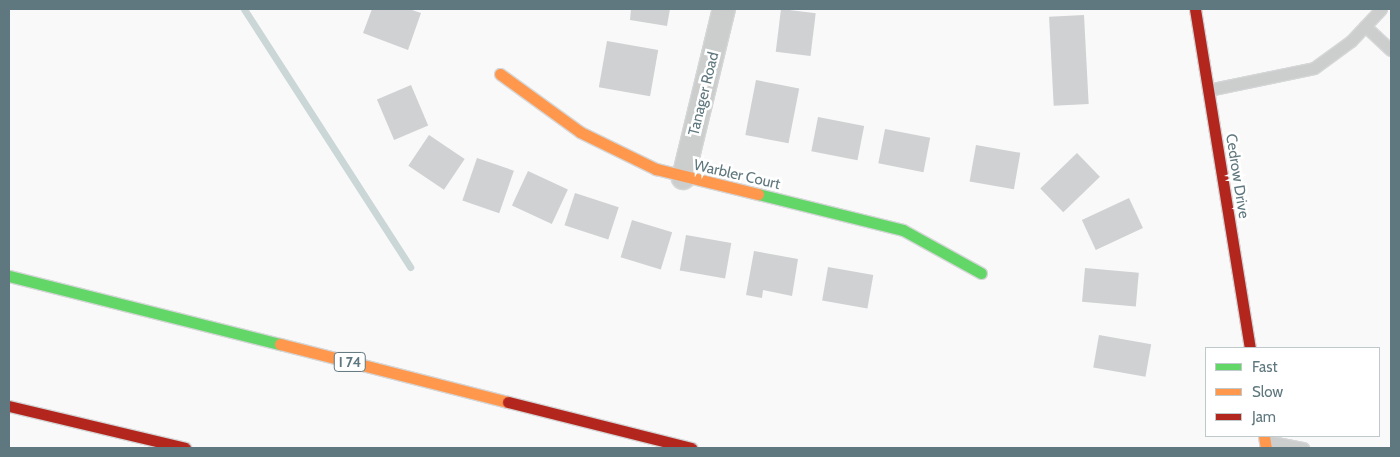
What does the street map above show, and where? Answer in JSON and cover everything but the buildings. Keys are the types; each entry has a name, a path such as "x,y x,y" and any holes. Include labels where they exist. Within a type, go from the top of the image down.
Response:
{"main road":[{"name":"Cedrow Drive","path":"1195,9 1250,347"},
{"name":"Warbler Court","path":"500,74 580,132 631,158 683,178 903,230 945,250 981,273"},
{"name":"I 74","path":"9,276 690,448"},
{"path":"9,406 185,448"}],"street":[{"name":"Tanager Road","path":"683,178 724,9"}],"lane":[{"path":"1208,90 1314,68 1365,26 1381,9"},
{"path":"1365,26 1391,50"},
{"path":"1265,442 1303,448"}],"waterway":[{"path":"244,9 410,267"}],"traffic: fast":[{"path":"758,194 903,230 981,273"},
{"path":"9,276 280,344"}],"traffic: slow":[{"path":"500,74 580,132 656,169 758,194"},
{"path":"280,344 508,402"},
{"path":"1264,437 1266,448"}],"traffic: jam":[{"path":"1195,9 1250,347"},
{"path":"508,402 691,448"},
{"path":"9,406 185,448"}]}
